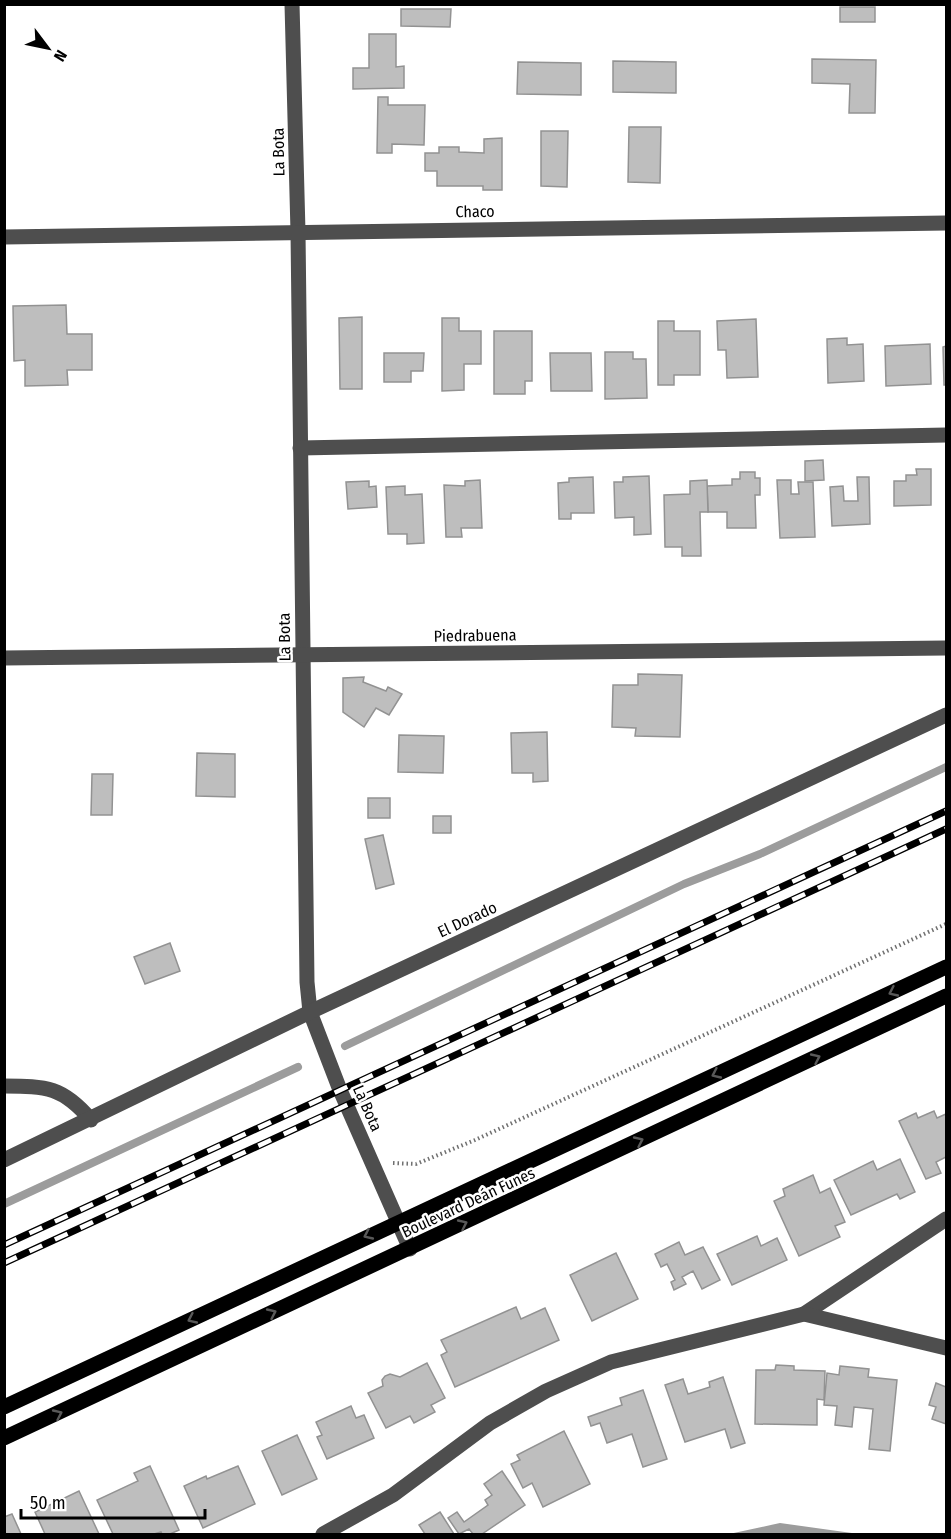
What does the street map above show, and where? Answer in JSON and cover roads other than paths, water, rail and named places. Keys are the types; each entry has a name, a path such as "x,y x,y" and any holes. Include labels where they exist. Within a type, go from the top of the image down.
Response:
{"main road":[{"name":"Boulevard Deán Funes","path":"4,1407 946,967"},
{"name":"Boulevard Deán Funes","path":"4,1438 946,996"}],"street":[{"name":"La Bota","path":"292,4 298,232 307,982 310,1012 340,1090 410,1249"},
{"name":"Chaco","path":"4,237 946,223"},
{"path":"300,448 946,435"},
{"name":"Piedrabuena","path":"4,658 946,648"},
{"name":"El Dorado","path":"4,1160 91,1120 310,1012 946,715"},
{"path":"4,1086 53,1089 74,1100 91,1120"},
{"path":"323,1534 393,1495 490,1423 546,1390 611,1362 804,1314 946,1219"},
{"path":"804,1314 946,1348"}],"waterway":[{"path":"345,1046 684,884 760,854 946,767"},
{"path":"4,1204 298,1067"}],"railway":[{"path":"4,1245 946,811"},
{"path":"4,1263 946,829"}]}
